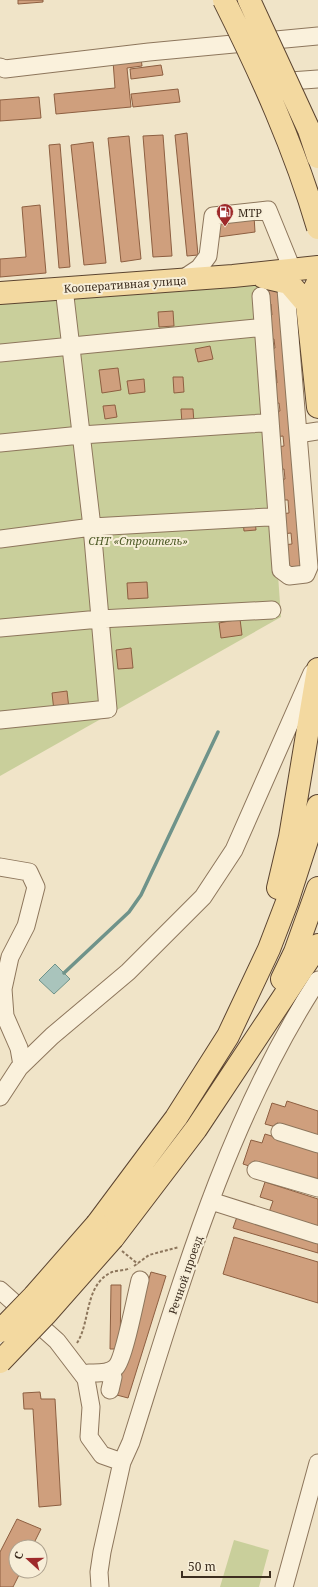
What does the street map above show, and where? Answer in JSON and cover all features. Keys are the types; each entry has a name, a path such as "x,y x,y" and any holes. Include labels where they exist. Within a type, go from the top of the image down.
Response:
{"main road":[{"path":"224,0 283,126 308,193 318,228"},
{"path":"250,0 309,130 318,157"},
{"path":"250,275 289,279 318,267"},
{"path":"250,275 279,279 288,283 307,304"},
{"name":"Кооперативная улица","path":"0,292 250,275"},
{"path":"318,282 307,304 318,407"},
{"path":"216,1055 271,917 290,837 318,669"},
{"path":"0,1331 34,1296 97,1224 176,1118 228,1036 269,949 287,902 318,806"},
{"path":"251,1045 295,952 318,888"},
{"path":"0,1362 116,1243 196,1129 318,945"}],"street":[{"path":"0,67 5,69 149,52 318,36"},
{"path":"264,83 318,79"},
{"path":"299,189 318,188"},
{"path":"181,280 199,268 208,256 213,216 268,210 289,279 298,434 309,567 306,574 289,576 281,570 261,296"},
{"path":"0,720 108,709 92,527 64,288"},
{"path":"0,353 256,328"},
{"path":"0,443 81,435 263,423"},
{"path":"298,434 318,431"},
{"path":"0,539 92,527 269,517"},
{"path":"0,628 100,619 272,610"},
{"path":"0,1097 22,1065 52,1036 128,972 203,897 234,850 318,658"},
{"path":"0,867 29,872 36,887 26,926 10,958 3,989 4,1016 19,1048 22,1065"},
{"name":"Речной проезд","path":"98,1586 102,1552 122,1462 131,1442 195,1244 244,1117 274,1054 298,1010 318,980"},
{"path":"280,1132 318,1144"},
{"path":"256,1170 318,1188"},
{"path":"211,1201 318,1235"},
{"path":"86,1379 89,1373 109,1372 117,1366 124,1345 139,1272"},
{"path":"0,1290 57,1341 86,1379 90,1407 89,1436 102,1455 122,1462"},
{"path":"109,1372 113,1377 110,1390"},
{"path":"284,1587 318,1463"}],"path":[{"path":"116,1243 139,1272"},
{"path":"139,1272 149,1255 166,1249 195,1244"},
{"path":"67,1354 78,1342 84,1329 96,1284 113,1272 128,1270 139,1272"}],"green space":[{"name":"СНТ «Строитель»","path":"257,279 281,617 0,776 0,304"},
{"path":"234,1540 269,1550 259,1587 220,1587"}],"water":[{"path":"55,964 70,979 54,994 39,980"}],"building":[{"path":"18,0 43,0 43,2 18,4"},
{"path":"141,58 142,66 127,68 131,107 56,114 54,94 115,88 113,61"},
{"path":"161,65 163,75 131,79 130,69"},
{"path":"178,89 180,102 133,107 131,94"},
{"path":"39,97 41,118 0,121 0,100"},
{"path":"187,133 198,255 187,256 175,135"},
{"path":"163,135 172,256 153,257 143,136"},
{"path":"129,136 141,259 121,262 108,138"},
{"path":"93,142 106,263 84,265 71,145"},
{"path":"60,144 70,267 59,268 49,145"},
{"path":"40,205 46,273 0,277 0,259 26,257 22,207"},
{"path":"254,216 255,232 218,237 216,221"},
{"path":"281,282 305,566 285,568 283,545 292,544 291,533 282,534 280,514 289,513 288,500 280,500 278,480 285,479 284,469 278,470 276,447 284,446 283,436 274,437 272,412 280,411 279,403 273,404 271,383 277,383 276,370 270,371 269,349 275,348 274,339 268,339 266,316 272,315 271,304 264,305 263,285"},
{"path":"173,311 174,326 159,327 158,312"},
{"path":"210,346 213,359 198,362 195,349"},
{"path":"118,368 121,390 102,393 99,370"},
{"path":"173,377 183,377 184,392 174,393"},
{"path":"144,379 145,392 129,394 127,381"},
{"path":"115,405 117,417 105,419 103,406"},
{"path":"181,409 193,409 194,423 182,424"},
{"path":"255,520 256,530 244,531 243,521"},
{"path":"147,582 148,598 128,599 127,583"},
{"path":"240,619 242,635 221,638 219,623"},
{"path":"131,648 133,668 118,669 116,650"},
{"path":"67,691 69,709 54,711 52,693"},
{"path":"287,1101 318,1111 318,1136 277,1123 276,1127 265,1124 272,1103 285,1107"},
{"path":"265,1134 318,1150 318,1181 254,1161 252,1167 243,1164 251,1140 262,1143"},
{"path":"265,1182 318,1199 318,1230 268,1215 273,1201 260,1197"},
{"path":"238,1214 318,1239 318,1253 233,1228"},
{"path":"234,1237 318,1262 318,1303 223,1274"},
{"path":"151,1272 166,1276 128,1398 113,1394"},
{"path":"111,1285 121,1285 120,1349 110,1349"},
{"path":"40,1392 41,1399 55,1399 61,1505 39,1507 33,1409 24,1409 23,1393"},
{"path":"17,1519 41,1529 36,1539 8,1539 8,1579 17,1579 13,1587 0,1587 0,1552"}],"waterway":[{"path":"64,973 129,912 141,895 218,732"}],"place":[{"name":"МТР","path":"225,227"}]}
